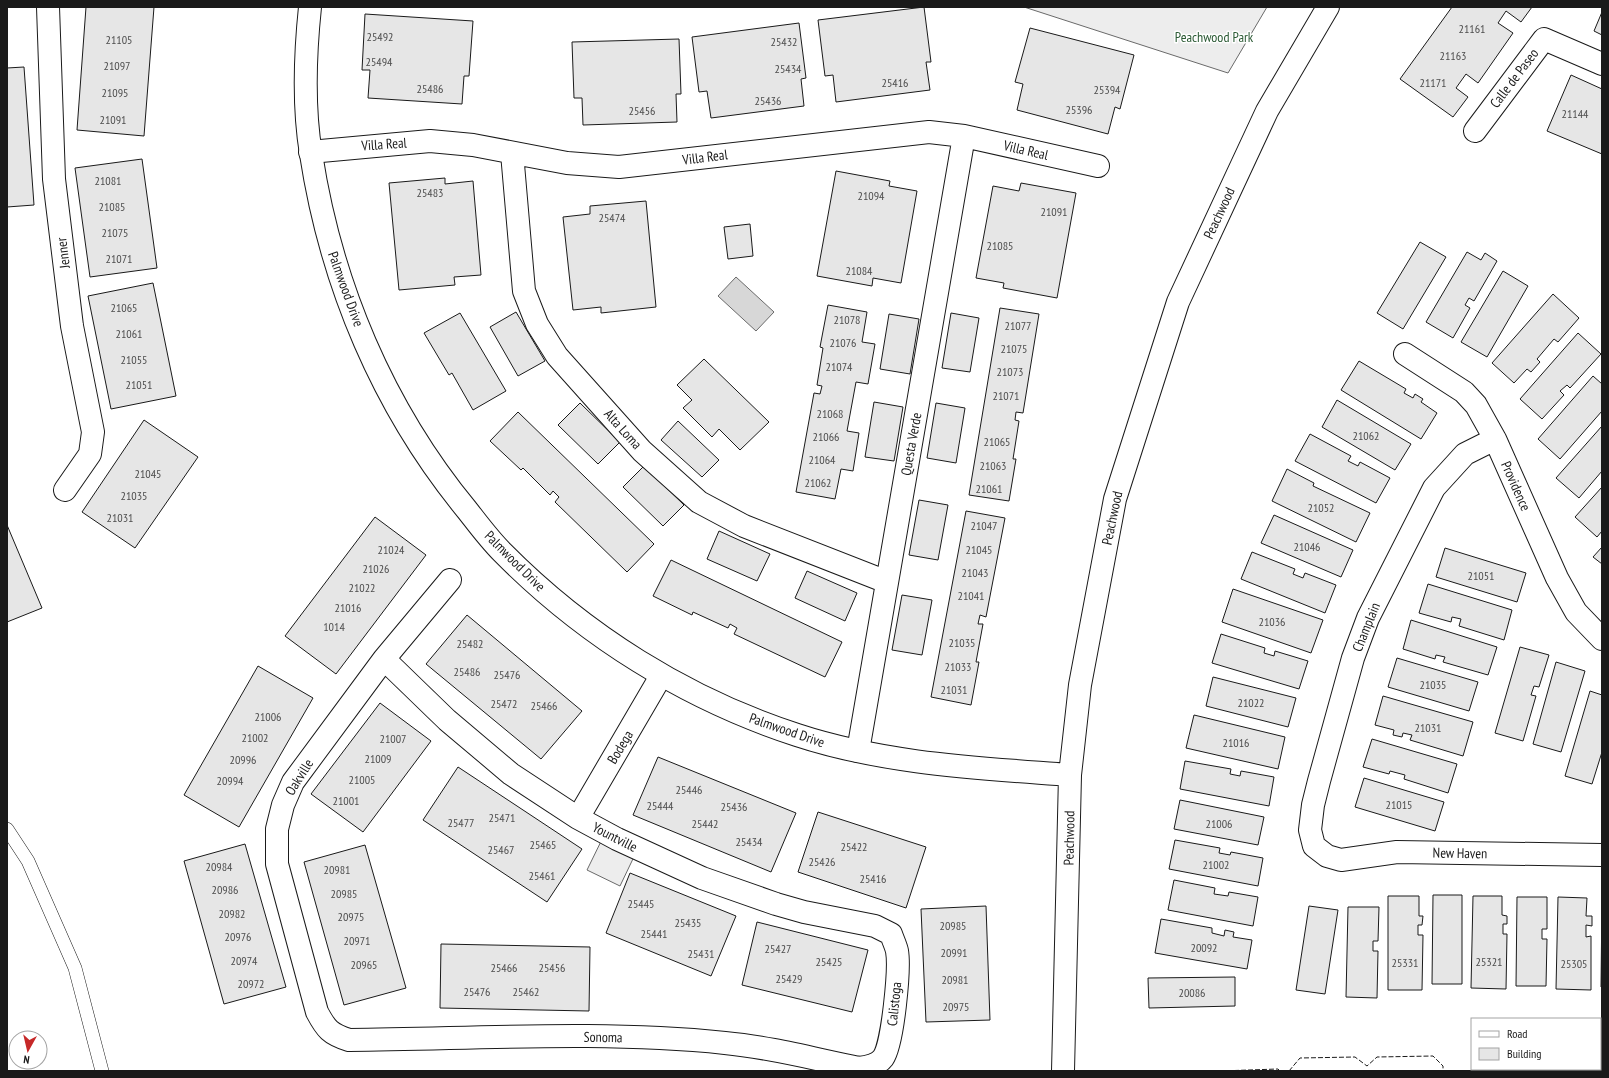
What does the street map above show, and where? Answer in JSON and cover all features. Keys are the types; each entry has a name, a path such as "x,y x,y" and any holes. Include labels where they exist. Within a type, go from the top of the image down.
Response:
{"street":[{"name":"Jenner","path":"48,7 54,179 72,326 93,432 90,454 65,490"},
{"name":"Palmwood Drive","path":"310,7 306,61 310,152 325,226 337,269 375,366 395,405 438,474 501,551 553,599 603,638 662,676 756,720 799,736 858,751 964,768 1070,775"},
{"name":"Peachwood","path":"1063,1071 1070,775 1080,685 1115,499 1178,302 1267,111 1328,7"},
{"name":"Calle de Paseo","path":"1475,131 1544,39 1602,64"},
{"name":"Villa Real","path":"310,152 430,141 473,145 567,163 619,167 929,132 964,136 1098,166"},
{"name":"Questa Verde","path":"858,751 964,136"},
{"name":"Alta Loma","path":"512,153 524,291 537,324 557,356 642,451 699,502 744,526 887,582"},
{"name":"Providence","path":"1405,354 1464,392 1476,405 1495,439 1557,578 1576,612 1602,639"},
{"name":"Champlain","path":"1320,851 1314,846 1310,830 1313,805 1353,658 1368,618 1434,488 1465,454 1495,439"},
{"name":"Oakville","path":"333,1035 317,1012 277,864 277,829 282,805 292,782 384,659 450,580"},
{"name":"Yountville","path":"384,659 447,720 511,774 578,818 617,840 702,878 776,904 804,912 875,926 891,934"},
{"name":"Bodega","path":"578,818 662,676"},
{"name":"New Haven","path":"1320,851 1326,856 1341,860 1397,852 1602,855"},
{"name":"Calistoga","path":"871,1066 883,1059 889,1045 893,1020 897,952 891,934"},
{"name":"Sonoma","path":"333,1035 349,1040 595,1036 692,1040 760,1047 859,1068 871,1066"}],"lane":[{"path":"7,829 28,861 74,968 102,1071"}],"shaded area":[{"name":"Peachwood Park","path":"1024,7 1267,7 1228,73"},
{"path":"736,277 774,312 756,331 718,296"},
{"path":"610,823 642,840 620,886 587,870"}],"building":[{"path":"86,7 154,7 144,136 77,130"},
{"path":"924,7 931,62 926,62 930,90 836,102 833,75 825,76 818,20"},
{"path":"1452,7 1532,7 1521,22 1506,11 1498,23 1513,33 1478,83 1466,74 1456,88 1468,97 1453,117 1400,79"},
{"path":"1602,12 1602,35 1594,31"},
{"path":"365,14 473,21 469,76 464,76 462,104 368,98 370,70 362,70"},
{"path":"799,23 806,78 801,79 804,106 711,118 707,91 699,92 692,37"},
{"path":"1030,28 1134,55 1120,109 1115,107 1108,134 1017,110 1023,84 1015,82"},
{"path":"679,39 681,94 676,94 677,122 583,125 582,98 574,98 572,42"},
{"path":"24,67 34,205 7,207 7,68"},
{"path":"1571,75 1602,89 1602,154 1547,131"},
{"path":"142,159 157,268 90,277 75,168"},
{"path":"836,171 890,181 889,186 917,191 901,283 873,278 872,286 817,276"},
{"path":"445,178 445,184 473,181 481,275 454,277 455,285 399,290 389,183"},
{"path":"1021,183 1076,193 1057,298 1003,288 1004,283 976,278 993,186 1019,191"},
{"path":"646,201 656,307 601,313 601,307 573,310 563,217 590,214 590,206"},
{"path":"750,224 753,256 728,259 724,227"},
{"path":"1420,242 1446,257 1403,329 1377,313"},
{"path":"1467,252 1481,260 1485,253 1497,261 1474,301 1469,298 1465,305 1470,308 1453,338 1426,322"},
{"path":"1503,271 1528,286 1487,357 1461,342"},
{"path":"153,283 176,396 111,409 88,296"},
{"path":"1553,294 1579,318 1558,342 1554,339 1537,359 1540,362 1531,372 1527,369 1514,383 1492,363"},
{"path":"828,305 867,312 862,342 875,344 868,384 856,382 847,431 859,433 853,471 841,469 835,499 796,492 814,393 820,394 822,386 817,385 823,348 820,347"},
{"path":"1000,308 1039,314 1023,413 1016,412 1015,420 1019,421 1013,459 1016,459 1009,501 969,495"},
{"path":"516,312 545,361 518,376 490,327"},
{"path":"460,313 506,391 473,410 452,373 449,375 424,333"},
{"path":"951,313 979,318 970,372 942,368"},
{"path":"889,314 919,319 910,374 880,369"},
{"path":"1578,333 1601,354 1570,388 1567,385 1560,391 1564,395 1542,419 1520,399"},
{"path":"704,359 769,422 740,450 719,429 712,437 683,408 692,400 677,385"},
{"path":"1359,361 1406,389 1404,393 1413,398 1415,394 1423,399 1421,402 1437,413 1421,439 1341,390"},
{"path":"1593,376 1602,384 1602,411 1560,459 1538,439"},
{"path":"1337,400 1411,444 1395,470 1322,427"},
{"path":"874,402 903,407 894,461 865,457"},
{"path":"580,403 620,442 598,464 558,425"},
{"path":"936,403 965,408 956,463 927,458"},
{"path":"518,412 654,544 627,572 555,502 559,497 553,491 550,495 523,468 521,470 490,441"},
{"path":"144,420 198,457 135,548 82,512"},
{"path":"678,421 719,460 702,477 661,440"},
{"path":"1602,426 1602,471 1579,498 1556,478"},
{"path":"1310,434 1351,456 1348,461 1358,466 1360,462 1390,478 1376,503 1295,461"},
{"path":"644,466 684,505 663,526 623,487"},
{"path":"1287,469 1314,483 1313,486 1370,513 1356,542 1272,501"},
{"path":"1602,487 1602,531 1597,537 1575,517"},
{"path":"919,500 948,505 938,560 909,555"},
{"path":"966,511 1005,518 986,617 980,615 978,624 983,624 976,662 979,662 971,705 931,697"},
{"path":"1274,515 1353,550 1341,577 1261,543"},
{"path":"375,517 426,555 336,674 285,636"},
{"path":"7,525 42,608 7,622"},
{"path":"719,531 770,554 757,581 707,559"},
{"path":"1602,547 1602,564 1593,557"},
{"path":"1445,548 1526,573 1517,602 1436,577"},
{"path":"1252,552 1295,569 1293,574 1303,578 1305,573 1336,585 1325,613 1241,579"},
{"path":"671,560 842,642 825,677 734,634 737,628 730,624 728,628 693,612 692,615 653,596"},
{"path":"807,571 857,593 845,621 795,598"},
{"path":"1428,584 1512,610 1504,640 1459,626 1461,619 1452,617 1451,622 1419,613"},
{"path":"1233,589 1323,620 1311,653 1222,622"},
{"path":"902,595 932,600 922,655 892,650"},
{"path":"467,615 582,711 541,759 426,664"},
{"path":"1411,620 1497,647 1488,675 1443,662 1445,657 1436,655 1435,659 1403,649"},
{"path":"1221,634 1265,648 1264,653 1274,656 1275,651 1308,661 1299,689 1212,663"},
{"path":"1520,647 1549,655 1539,687 1534,686 1531,695 1536,696 1523,741 1495,733"},
{"path":"1397,658 1478,682 1469,711 1388,687"},
{"path":"1556,662 1585,671 1561,752 1533,744"},
{"path":"258,666 313,698 239,827 184,795"},
{"path":"1213,677 1296,698 1288,727 1206,706"},
{"path":"1590,691 1602,695 1602,752 1592,784 1565,776"},
{"path":"1383,696 1473,722 1463,756 1410,740 1412,735 1403,733 1402,737 1393,735 1394,730 1375,725"},
{"path":"380,703 431,741 363,832 311,794"},
{"path":"1194,715 1285,737 1278,769 1186,748"},
{"path":"1372,739 1457,764 1448,793 1404,779 1405,775 1390,771 1389,774 1363,767"},
{"path":"658,757 796,813 771,872 633,815"},
{"path":"1185,761 1231,769 1230,774 1240,776 1241,771 1274,777 1269,806 1180,789"},
{"path":"458,767 582,849 547,902 423,820"},
{"path":"1364,778 1444,802 1435,831 1355,807"},
{"path":"1180,800 1264,817 1258,845 1174,829"},
{"path":"818,812 926,847 906,908 798,872"},
{"path":"1175,840 1220,848 1219,853 1230,855 1231,852 1263,858 1258,886 1169,869"},
{"path":"245,844 286,987 224,1004 184,861"},
{"path":"365,845 406,988 344,1005 304,862"},
{"path":"630,873 736,916 711,976 606,933"},
{"path":"1174,880 1215,888 1214,894 1228,896 1229,892 1258,897 1253,926 1168,910"},
{"path":"1433,895 1462,895 1462,984 1432,984"},
{"path":"1388,896 1419,896 1419,916 1423,916 1422,925 1418,925 1418,935 1423,935 1422,990 1388,990"},
{"path":"1473,896 1502,896 1502,915 1507,916 1507,924 1503,924 1503,934 1507,934 1506,989 1471,988"},
{"path":"1517,897 1547,897 1547,929 1542,929 1542,939 1547,939 1546,986 1516,986"},
{"path":"1558,897 1587,898 1586,916 1592,916 1592,926 1586,925 1586,937 1591,936 1591,990 1556,989"},
{"path":"1602,897 1602,987 1601,987"},
{"path":"986,906 990,1020 926,1022 921,909"},
{"path":"1309,906 1338,910 1325,994 1296,990"},
{"path":"1348,907 1379,907 1378,941 1373,941 1373,951 1378,951 1377,998 1346,997"},
{"path":"1161,919 1212,928 1212,933 1224,936 1225,930 1234,932 1233,937 1252,940 1247,969 1155,953"},
{"path":"757,922 868,950 852,1012 742,985"},
{"path":"441,944 590,947 589,1011 440,1008"},
{"path":"1235,977 1235,1006 1149,1008 1148,978"}],"fence":[{"path":"1289,1071 1300,1058 1355,1057 1367,1066 1377,1057 1433,1056 1443,1066 1443,1071"},
{"path":"1220,1071 1278,1069 1280,1071"},
{"path":"1173,1071 1202,1071"}]}
